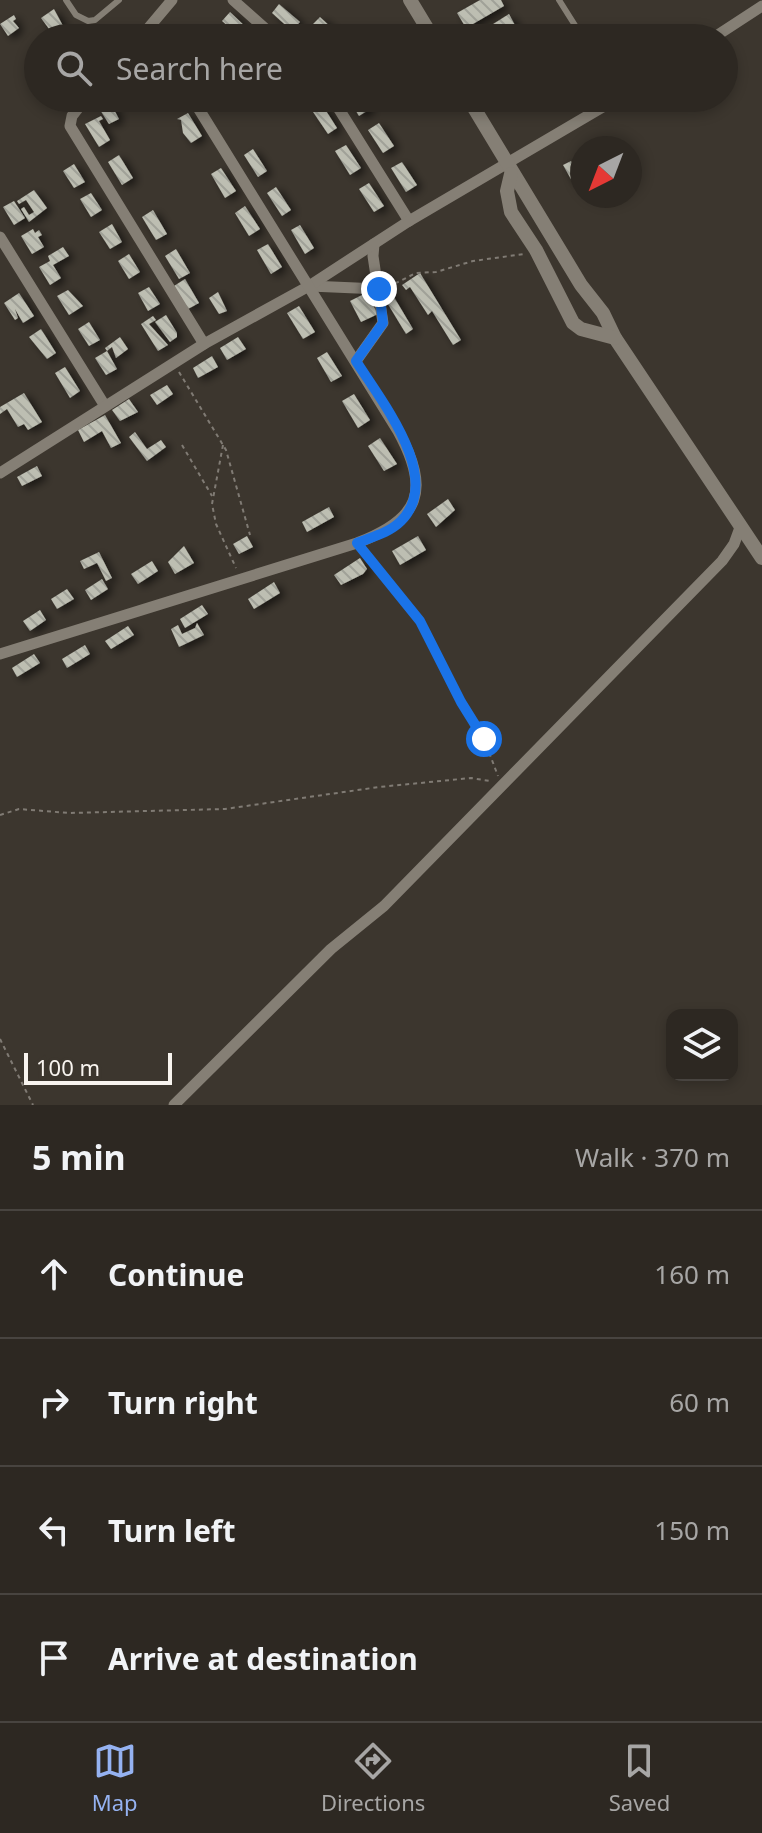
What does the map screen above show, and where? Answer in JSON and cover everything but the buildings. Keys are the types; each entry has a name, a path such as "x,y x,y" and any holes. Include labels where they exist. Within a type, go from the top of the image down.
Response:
{"street":[{"path":"151,24 172,0"},
{"path":"233,0 260,24"},
{"path":"410,0 425,24"},
{"path":"734,24 762,6"},
{"path":"75,112 70,126 204,344"},
{"path":"0,654 357,543 399,523 413,504 417,491 409,451 201,112"},
{"path":"341,112 409,221"},
{"path":"476,112 581,285 603,313 615,338 762,558"},
{"path":"2,468 204,344 309,286 409,221 508,169 596,112"},
{"path":"508,169 509,206 576,327 615,338"},
{"path":"0,237 105,406"},
{"path":"356,361 383,323 374,244"},
{"path":"309,286 379,289"},
{"path":"174,1105 331,949 384,906 500,784 722,561 734,544 741,525"}],"lane":[{"path":"66,0 76,15 88,21 95,20 119,0"},
{"path":"559,0 574,24"}],"path":[{"path":"379,289 416,273 436,272 473,261 536,250"},
{"path":"175,364 223,443 250,535"},
{"path":"212,498 223,443"},
{"path":"182,445 204,478 212,498 216,524 241,580"},
{"path":"357,543 425,628 461,702 484,739 500,784"},
{"path":"0,815 19,809 69,813 225,809 316,794 460,779 481,779 500,784"},
{"path":"0,1039 33,1105"}],"route":[{"path":"379,289 383,323 356,361 409,451 415,467 417,491 413,504 399,523 388,531 357,543 420,621 461,702 484,739"}]}
